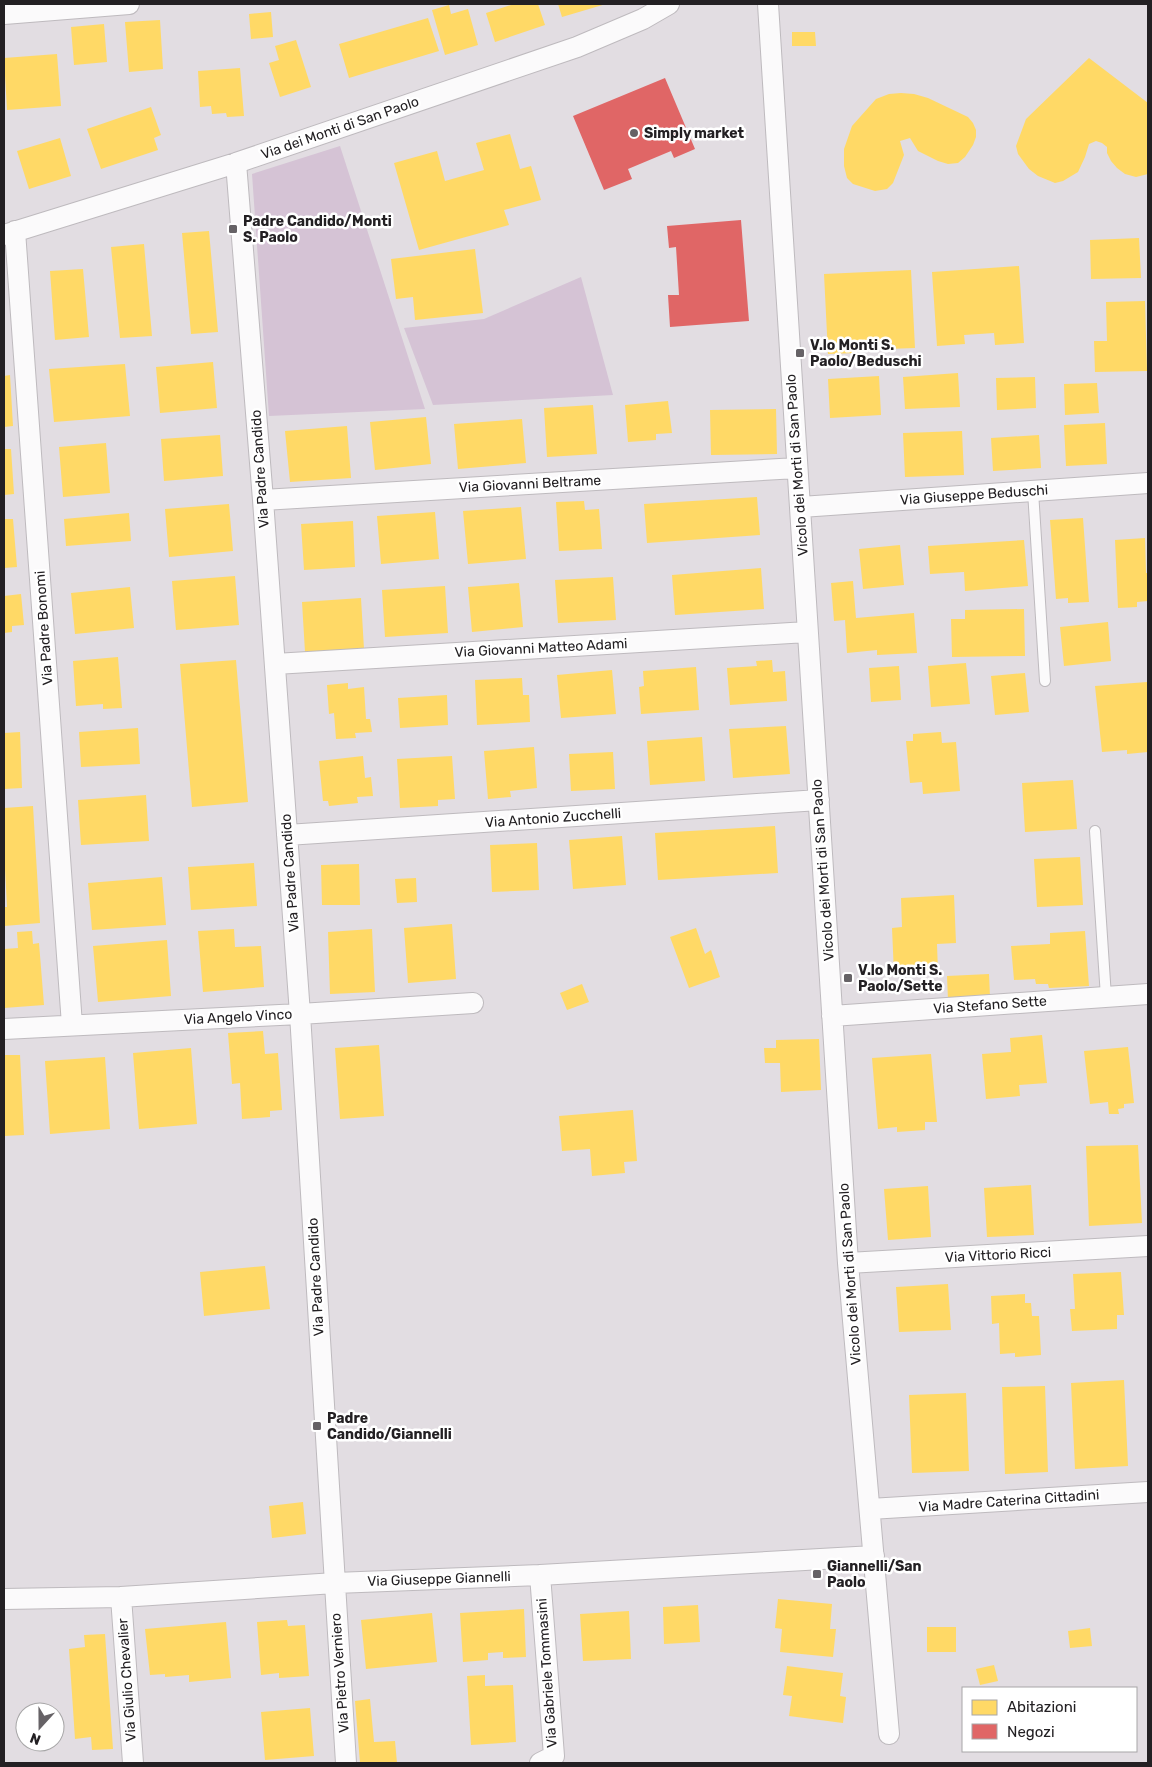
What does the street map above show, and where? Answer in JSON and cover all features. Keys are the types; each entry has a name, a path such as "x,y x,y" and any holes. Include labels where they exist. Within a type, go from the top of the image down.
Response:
{"street":[{"path":"4,14 129,4"},
{"name":"Via dei Monti di San Paolo","path":"10,233 236,163 577,47 643,19 669,4"},
{"name":"Vicolo dei Morti di San Paolo","path":"768,4 848,1263 890,1734"},
{"name":"Via Padre Candido","path":"236,163 263,500 300,1014 334,1583"},
{"name":"Via Padre Bonomi","path":"10,233 72,1025"},
{"name":"Via Giovanni Beltrame","path":"263,500 797,468"},
{"name":"Via Giuseppe Beduschi","path":"801,507 1148,483"},
{"name":"Via Giovanni Matteo Adami","path":"275,664 807,632"},
{"name":"Via Antonio Zucchelli","path":"287,835 819,800"},
{"name":"Via Stefano Sette","path":"832,1016 1148,994"},
{"name":"Via Angelo Vinco","path":"4,1029 473,1003"},
{"name":"Via Vittorio Ricci","path":"848,1263 1148,1246"},
{"name":"Via Madre Caterina Cittadini","path":"870,1509 1148,1492"},
{"name":"Via Giuseppe Giannelli","path":"4,1599 121,1597 334,1583 540,1575 874,1556"},
{"name":"Via Gabriele Tommasini","path":"540,1575 554,1756 540,1763"},
{"name":"Via Pietro Verniero","path":"334,1583 346,1763"},
{"name":"Via Giulio Chevalier","path":"121,1597 134,1763"}],"lane":[{"path":"1033,491 1045,681"},
{"path":"1095,832 1106,997"}],"shaded area":[{"path":"340,146 425,409 269,416 252,174"},
{"path":"581,277 613,395 433,405 404,328 484,319"}],"building: Abitazioni":[{"path":"514,4 538,4 545,25 495,42 486,13"},
{"path":"558,4 606,4 562,17"},
{"path":"449,5 451,14 468,9 478,45 445,55 432,10"},
{"path":"271,12 273,37 251,39 249,14"},
{"path":"428,18 439,51 349,78 339,44"},
{"path":"160,20 163,69 129,72 125,22"},
{"path":"104,24 107,62 74,65 71,27"},
{"path":"792,32 815,32 816,46 792,46"},
{"path":"296,40 311,87 280,97 269,63 279,60 275,46"},
{"path":"57,54 61,106 7,110 4,58"},
{"path":"1089,58 1148,103 1148,174 1136,177 1125,174 1111,161 1107,153 1107,147 1096,141 1089,144 1078,172 1063,181 1055,183 1038,176 1029,169 1018,154 1016,146 1026,119"},
{"path":"240,68 244,116 227,117 226,113 212,114 211,106 200,107 198,71"},
{"path":"901,93 928,98 968,117 976,130 973,145 965,157 958,163 948,164 918,151 910,138 900,141 904,155 893,183 887,189 875,191 853,184 847,178 844,166 844,149 852,126 876,99 889,94"},
{"path":"151,107 161,135 154,138 158,150 101,169 87,129"},
{"path":"510,134 520,169 531,166 541,200 504,210 509,225 419,250 394,163 437,151 445,181 484,170 476,143"},
{"path":"60,138 71,176 29,189 17,151"},
{"path":"209,231 218,332 191,334 182,233"},
{"path":"1139,238 1141,278 1091,279 1090,240"},
{"path":"144,244 152,336 120,338 111,247"},
{"path":"475,249 483,313 415,320 413,297 396,299 391,259"},
{"path":"1019,266 1024,343 995,345 994,333 964,335 965,344 937,346 932,272"},
{"path":"83,269 89,337 55,340 50,271"},
{"path":"911,270 915,348 887,349 887,342 856,343 856,353 828,354 824,274"},
{"path":"1145,301 1147,371 1095,372 1094,341 1107,341 1106,302"},
{"path":"213,362 217,408 160,413 156,367"},
{"path":"125,364 130,416 54,422 49,369"},
{"path":"958,373 960,407 905,409 903,377"},
{"path":"10,375 13,426 4,427 4,376"},
{"path":"879,376 881,415 830,418 828,379"},
{"path":"1035,377 1036,408 997,410 996,378"},
{"path":"1097,383 1099,413 1065,415 1064,384"},
{"path":"668,401 672,433 656,434 656,440 628,442 625,405"},
{"path":"593,405 597,454 547,457 544,408"},
{"path":"776,409 777,454 711,455 710,410"},
{"path":"426,417 431,464 375,470 370,422"},
{"path":"522,419 526,463 458,469 454,424"},
{"path":"1105,423 1107,464 1066,466 1064,425"},
{"path":"347,426 351,478 290,482 285,431"},
{"path":"962,431 964,475 905,477 903,433"},
{"path":"220,435 223,476 164,481 161,439"},
{"path":"1039,435 1041,468 993,471 991,438"},
{"path":"106,443 110,493 63,497 59,447"},
{"path":"4,449 11,449 14,494 4,495"},
{"path":"757,497 760,535 647,543 644,504"},
{"path":"584,501 585,510 599,509 602,549 559,551 556,502"},
{"path":"229,504 233,551 169,557 165,509"},
{"path":"521,507 526,559 468,564 463,511"},
{"path":"435,512 439,559 381,564 377,516"},
{"path":"129,513 131,541 66,546 64,519"},
{"path":"1083,518 1089,602 1068,603 1068,598 1056,599 1050,520"},
{"path":"4,519 13,519 17,567 4,568"},
{"path":"353,521 355,567 304,570 301,524"},
{"path":"1145,538 1148,601 1137,602 1137,607 1118,608 1115,540"},
{"path":"1024,540 1028,586 965,591 964,572 930,574 928,546"},
{"path":"900,545 904,585 863,589 859,549"},
{"path":"761,568 764,609 675,615 672,575"},
{"path":"235,576 239,625 176,630 172,581"},
{"path":"613,577 616,620 558,623 555,580"},
{"path":"853,581 856,618 914,613 917,653 877,655 877,650 847,653 845,620 834,621 831,583"},
{"path":"519,583 523,627 472,632 468,587"},
{"path":"445,586 448,633 385,637 382,590"},
{"path":"130,587 134,628 75,634 71,593"},
{"path":"21,594 24,625 12,626 12,632 4,633 4,596"},
{"path":"361,598 364,649 305,652 302,602"},
{"path":"1024,609 1025,656 952,657 951,619 965,619 965,610"},
{"path":"1108,622 1111,661 1064,666 1060,627"},
{"path":"118,657 122,708 103,709 103,704 76,706 73,661"},
{"path":"236,660 248,802 192,807 180,664"},
{"path":"772,660 773,672 785,671 787,701 730,705 727,668 757,666 756,661"},
{"path":"966,663 970,704 931,707 928,666"},
{"path":"899,666 901,700 871,702 869,668"},
{"path":"696,667 699,710 641,714 639,687 644,686 643,671"},
{"path":"612,670 616,714 561,718 557,675"},
{"path":"1025,673 1029,712 995,715 991,676"},
{"path":"522,678 523,695 529,695 530,722 477,725 475,680"},
{"path":"1147,682 1148,752 1127,754 1127,750 1102,752 1095,686"},
{"path":"348,683 348,689 364,687 366,719 370,719 372,732 355,733 356,738 336,739 334,713 329,714 327,685"},
{"path":"447,695 448,725 400,728 398,698"},
{"path":"786,726 790,774 733,778 729,729"},
{"path":"138,728 140,764 81,767 79,732"},
{"path":"20,732 22,788 4,789 4,733"},
{"path":"941,732 942,743 956,742 960,791 923,794 922,782 910,783 906,741 913,741 913,734"},
{"path":"702,737 705,781 650,785 647,741"},
{"path":"534,747 537,788 510,791 511,797 488,799 484,751"},
{"path":"613,752 615,789 571,791 569,754"},
{"path":"363,756 365,778 371,777 373,796 357,797 358,803 329,806 328,801 323,801 319,761"},
{"path":"452,756 455,799 438,800 438,806 400,808 397,759"},
{"path":"1073,780 1077,829 1025,832 1022,783"},
{"path":"146,795 149,841 81,845 78,800"},
{"path":"33,806 40,923 4,926 4,907 7,907 4,808"},
{"path":"775,826 778,873 658,880 655,833"},
{"path":"622,836 626,885 573,889 569,840"},
{"path":"537,843 539,890 492,892 490,845"},
{"path":"1080,857 1083,905 1037,907 1034,859"},
{"path":"254,863 257,906 191,910 188,867"},
{"path":"359,864 360,905 322,905 321,865"},
{"path":"162,877 166,925 92,930 88,883"},
{"path":"416,878 417,902 397,903 395,879"},
{"path":"954,895 956,943 937,944 938,972 894,974 892,928 902,927 901,898"},
{"path":"452,924 456,979 408,983 404,928"},
{"path":"696,928 705,954 711,950 720,977 689,988 670,937"},
{"path":"234,929 235,947 261,946 264,987 203,992 198,931"},
{"path":"372,929 375,992 330,994 328,932"},
{"path":"32,931 33,944 39,943 44,1005 4,1008 4,949 18,948 17,932"},
{"path":"1085,931 1089,986 1049,988 1048,984 1036,984 1035,979 1014,980 1011,946 1050,944 1050,933"},
{"path":"167,940 171,996 98,1002 93,946"},
{"path":"989,974 990,997 948,1000 947,976"},
{"path":"582,984 589,1002 567,1010 560,993"},
{"path":"263,1031 265,1054 278,1053 282,1110 270,1111 270,1117 242,1119 240,1083 232,1084 228,1033"},
{"path":"1042,1035 1047,1083 1019,1085 1020,1096 986,1099 982,1054 1011,1052 1010,1038"},
{"path":"819,1039 821,1090 781,1092 780,1063 765,1063 764,1048 776,1048 776,1040"},
{"path":"379,1045 384,1116 340,1119 335,1048"},
{"path":"1128,1047 1134,1103 1124,1104 1124,1108 1118,1109 1119,1114 1109,1114 1108,1102 1090,1104 1084,1051"},
{"path":"191,1048 197,1124 139,1129 133,1053"},
{"path":"931,1054 937,1122 925,1122 925,1130 897,1132 897,1127 878,1129 872,1058"},
{"path":"4,1055 20,1055 24,1135 4,1136"},
{"path":"105,1057 110,1129 50,1134 45,1061"},
{"path":"633,1110 637,1161 624,1162 625,1173 592,1176 590,1149 562,1151 559,1116"},
{"path":"1138,1145 1142,1223 1089,1226 1086,1146"},
{"path":"1031,1185 1034,1235 987,1237 984,1188"},
{"path":"928,1186 931,1237 888,1240 884,1189"},
{"path":"265,1266 270,1309 204,1316 200,1272"},
{"path":"1121,1272 1124,1315 1117,1315 1117,1329 1072,1331 1070,1309 1075,1309 1073,1274"},
{"path":"948,1284 951,1330 899,1332 896,1287"},
{"path":"1025,1294 1025,1303 1031,1303 1032,1316 1039,1316 1041,1355 1015,1357 1015,1353 1000,1354 999,1323 992,1324 991,1296"},
{"path":"1124,1380 1128,1466 1075,1469 1071,1383"},
{"path":"1045,1386 1048,1472 1005,1474 1002,1387"},
{"path":"966,1393 969,1471 912,1473 909,1395"},
{"path":"303,1502 306,1534 272,1538 269,1506"},
{"path":"778,1599 832,1604 830,1629 836,1629 833,1657 780,1652 782,1629 775,1628"},
{"path":"698,1605 700,1642 664,1644 663,1607"},
{"path":"524,1609 526,1657 503,1658 503,1652 488,1653 488,1660 463,1662 460,1613"},
{"path":"629,1611 631,1659 583,1661 580,1614"},
{"path":"432,1613 437,1662 366,1669 361,1620"},
{"path":"287,1620 288,1626 305,1625 309,1676 279,1678 279,1673 261,1675 257,1622"},
{"path":"226,1622 231,1678 189,1682 189,1675 165,1677 165,1674 150,1675 145,1629"},
{"path":"927,1627 956,1627 956,1652 927,1652"},
{"path":"1090,1628 1092,1646 1070,1648 1068,1631"},
{"path":"105,1634 113,1749 92,1750 91,1737 75,1739 69,1649 85,1647 84,1635"},
{"path":"994,1665 998,1681 980,1685 976,1669"},
{"path":"787,1666 843,1673 840,1696 846,1697 843,1723 789,1716 792,1696 783,1695"},
{"path":"485,1675 485,1686 513,1685 516,1742 471,1745 467,1676"},
{"path":"370,1699 374,1742 395,1741 397,1763 360,1763 355,1701"},
{"path":"310,1708 314,1756 265,1760 261,1712"}],"building: Negozi":[{"name":"Simply market","path":"665,78 695,149 674,158 671,151 628,169 632,179 604,190 573,116"},
{"path":"741,220 749,321 670,327 668,295 679,295 676,247 669,248 667,226"}],"place":[{"name":"Simply market","path":"634,133"},
{"name":"Padre Candido/Monti S. Paolo","path":"233,229"},
{"name":"V.lo Monti S. Paolo/Beduschi","path":"800,353"},
{"name":"V.lo Monti S. Paolo/Sette","path":"848,978"},
{"name":"Padre Candido/Giannelli","path":"317,1426"},
{"name":"Giannelli/San Paolo","path":"817,1574"}]}
